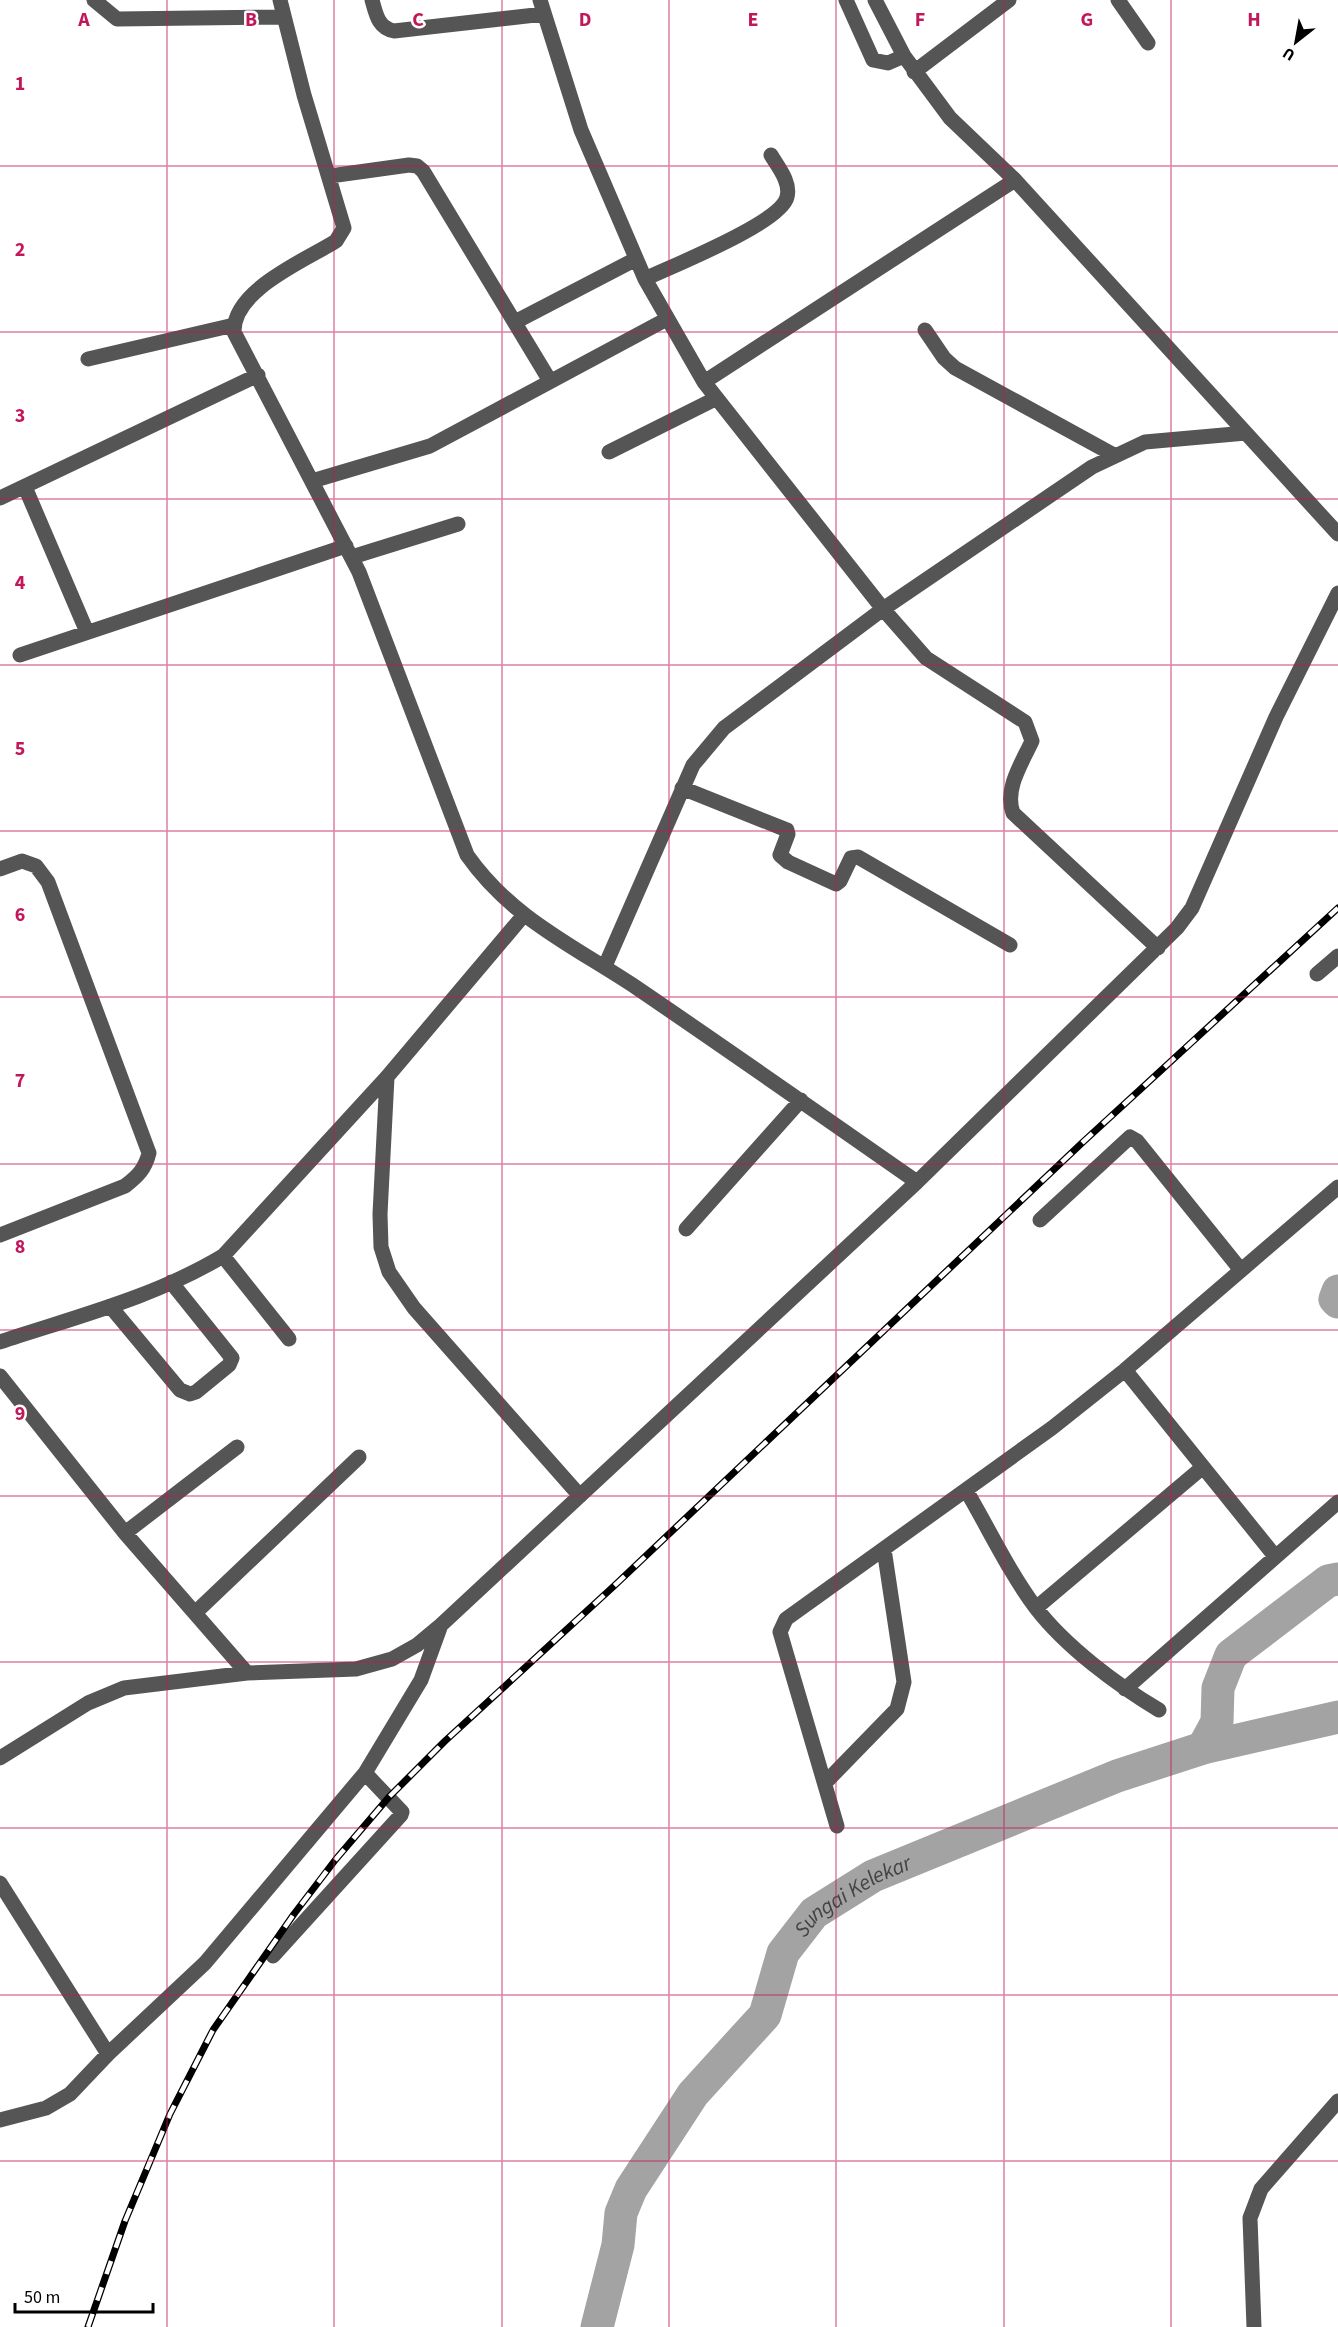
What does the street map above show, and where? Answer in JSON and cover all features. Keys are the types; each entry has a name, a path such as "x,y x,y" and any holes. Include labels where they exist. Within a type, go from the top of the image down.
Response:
{"street":[{"path":"94,0 117,20 285,17"},
{"path":"280,0 304,95 344,223 342,234 336,241 256,290 244,301 236,314 234,332 349,552 463,846 480,874 523,916 604,966 917,1182"},
{"path":"372,0 380,24 386,30 394,31 542,7 581,130 636,259 667,319 704,382 883,609 926,658 1024,722 1032,741 1010,791 1009,803 1013,813 1158,948"},
{"path":"846,0 873,60 888,63 904,56"},
{"path":"875,0 914,72 950,118 1015,180 1338,534"},
{"path":"914,72 1010,0"},
{"path":"1118,0 1148,43"},
{"path":"645,279 759,224 782,208 787,197 788,184 771,155"},
{"path":"330,176 409,165 417,166 423,171 550,381"},
{"path":"704,382 1015,180"},
{"path":"515,322 636,259"},
{"path":"312,481 430,446 667,319"},
{"path":"88,358 234,325"},
{"path":"925,330 944,358 955,368 1114,455"},
{"path":"0,498 258,375"},
{"path":"609,452 717,398"},
{"path":"604,966 693,765 724,728 883,609 1092,467 1144,442 1246,433"},
{"path":"25,487 87,632"},
{"path":"20,654 349,552 458,524"},
{"path":"0,1758 88,1703 124,1688 247,1673 356,1669 392,1659 417,1645 441,1625 917,1182 1158,948 1192,908 1276,717 1338,593"},
{"path":"682,788 787,830 788,836 780,855 788,862 836,884 840,881 851,858 858,857 1010,945"},
{"path":"0,869 22,861 36,866 48,882 149,1153 146,1166 125,1186 0,1235"},
{"path":"0,1342 110,1306 198,1271 223,1256 387,1077 523,916"},
{"path":"1317,974 1338,957"},
{"path":"387,1077 380,1214 381,1247 389,1272 414,1308 580,1496"},
{"path":"686,1229 801,1100"},
{"path":"1040,1220 1126,1138 1132,1138 1240,1269"},
{"path":"837,1826 780,1632 781,1624 796,1609 966,1490 1125,1370 1338,1187"},
{"path":"223,1256 289,1339"},
{"path":"110,1306 180,1390 190,1394 196,1392 229,1365 232,1358 171,1282"},
{"path":"1125,1370 1274,1556"},
{"path":"0,1376 125,1533 247,1673"},
{"path":"125,1533 237,1447"},
{"path":"195,1613 359,1457"},
{"path":"1036,1608 1203,1467"},
{"path":"966,1490 1036,1608 1052,1627 1125,1689 1159,1710"},
{"path":"1125,1689 1338,1502"},
{"path":"825,1783 901,1703 904,1682 884,1549"},
{"path":"0,2120 46,2108 62,2099 206,1963 365,1773 421,1680 441,1625"},
{"path":"273,1956 401,1815 402,1812 365,1773"},
{"path":"0,1883 108,2054"},
{"path":"1254,2327 1250,2218 1254,2203 1261,2189 1338,2101"}],"waterway":[{"path":"1338,1291 1335,1299 1338,1302"},
{"path":"1203,1748 1217,1722 1218,1688 1231,1655 1328,1581 1338,1579"},
{"name":"Sungai Kelekar","path":"597,2327 618,2245 621,2213 631,2189 693,2094 765,2015 783,1953 814,1913 873,1876 1117,1776 1203,1748 1338,1717"}],"railway":[{"path":"88,2327 125,2221 170,2114 213,2030 294,1914 336,1859 389,1797 445,1741 614,1586 1083,1142 1338,908"}]}
